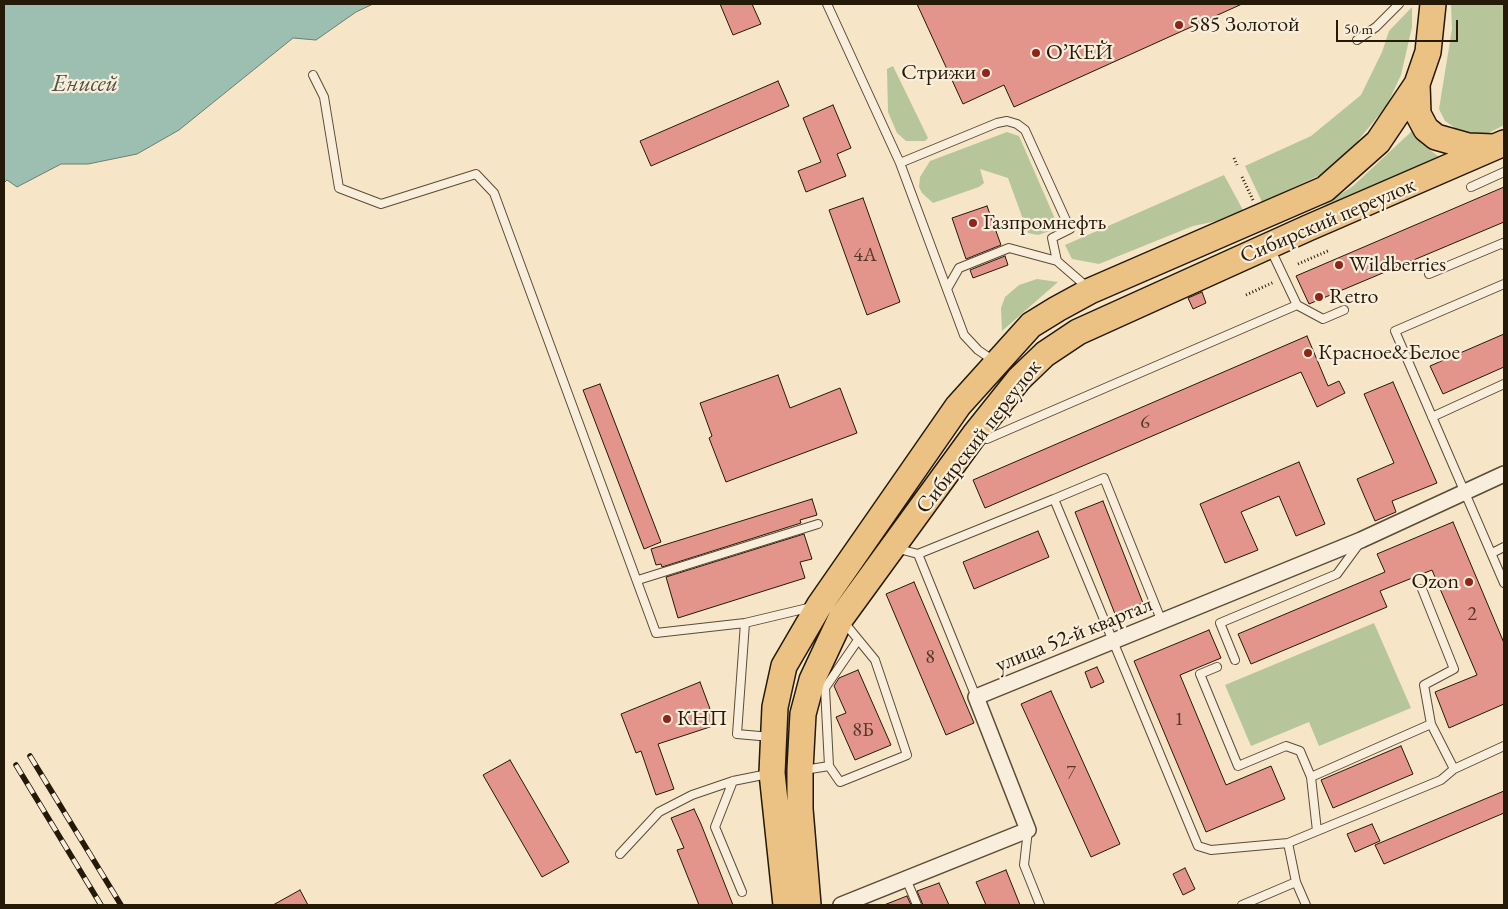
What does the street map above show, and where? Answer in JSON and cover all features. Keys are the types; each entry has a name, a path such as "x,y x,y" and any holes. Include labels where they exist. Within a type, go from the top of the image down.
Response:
{"main road":[{"path":"1434,4 1428,52 1417,84 1418,114 1426,129 1436,136 1468,146 1499,145"},
{"name":"Сибирский переулок","path":"786,905 772,773 772,737 775,707 784,666 819,606 958,406 1031,325 1090,291 1325,189 1378,142 1417,84"},
{"name":"Сибирский переулок","path":"808,905 800,809 800,770 803,714 812,680 841,618 894,548 975,434 1019,379 1045,354 1078,332 1269,245 1499,145"},
{"path":"996,362 1019,379"},
{"path":"819,606 841,618"},
{"path":"772,773 800,770"}],"street":[{"name":"улица 52-й квартал","path":"1028,830 976,697 1162,623 1361,540 1504,474"},
{"path":"840,905 859,902 1028,830"}],"lane":[{"path":"827,4 900,162 964,334 978,350 996,362"},
{"path":"1357,40 1376,27 1399,4"},
{"path":"313,76 324,96 339,188 381,204 476,174 494,193 656,633 745,624 819,606"},
{"path":"900,162 997,123 1007,121 1017,124 1025,130 1070,229 1052,238 1057,261"},
{"path":"1471,187 1504,172"},
{"path":"1430,274 1503,243 1504,245"},
{"path":"1269,245 1297,305 1323,319 1344,310"},
{"path":"947,289 959,268 1010,248 1057,261 1090,291"},
{"path":"1504,284 1395,331 1466,491 1504,583"},
{"path":"975,434 987,439 1297,305"},
{"path":"1432,417 1504,384"},
{"path":"894,548 918,554 1104,478 1162,623"},
{"path":"1054,499 1115,642 1198,846 1211,850 1288,843 1440,780 1454,769 1504,746"},
{"path":"638,580 818,524"},
{"path":"1235,660 1220,623 1337,574 1361,540"},
{"path":"1492,553 1504,548"},
{"path":"918,554 976,697"},
{"path":"1422,589 1454,669 1424,684 1431,724 1454,769"},
{"path":"841,618 875,660 907,755 840,782 829,766 825,688 858,640"},
{"path":"745,624 737,734 772,737"},
{"path":"1217,667 1200,674 1238,766 1286,746 1300,751 1311,776 1317,831"},
{"path":"1311,776 1431,724"},
{"path":"800,770 829,766"},
{"path":"620,854 659,812 692,796 733,781 772,773"},
{"path":"733,781 715,827 742,892"},
{"path":"1028,830 1024,865 1040,905"},
{"path":"1288,843 1296,882 1306,905"},
{"path":"906,881 916,905"},
{"path":"1242,905 1296,882"}],"path":[{"path":"1234,158 1237,165"},
{"path":"1242,177 1254,203"},
{"path":"1298,264 1330,250"},
{"path":"1246,295 1274,282"}],"shaded area":[{"path":"1451,4 1504,4 1504,125 1485,135 1458,130 1445,121 1439,109 1452,29"},
{"path":"1412,7 1412,27 1401,75 1387,105 1357,142 1320,175 1262,202 1245,166 1311,136 1361,95 1382,52 1389,31"},
{"path":"893,66 928,138 925,141 906,141 897,133 888,112 887,69"},
{"path":"1412,131 1422,144 1442,159 1358,198 1323,206 1353,186"},
{"path":"1007,132 1019,136 1059,228 1038,235 1028,233 1008,178 980,169 984,183 979,187 933,203 922,193 919,187 920,177 930,161"},
{"path":"1224,175 1243,210 1217,221 1193,226 1099,264 1072,259 1065,245"},
{"path":"1037,279 1058,282 1002,331 1001,308 1005,297 1019,285"},
{"path":"1374,623 1411,708 1319,746 1309,722 1251,746 1225,685"}],"water":[{"name":"Енисей","path":"4,4 373,4 356,12 316,40 293,38 179,130 137,154 88,164 61,164 17,187 7,180 4,183"}],"building":[{"path":"720,4 752,4 761,24 733,35"},
{"name":"О’КЕЙ","path":"917,4 1242,4 1014,107 1004,85 963,104"},
{"path":"778,81 789,106 651,166 640,141"},
{"path":"833,105 851,148 837,154 846,176 806,192 798,171 821,162 803,118"},
{"path":"1504,187 1504,222 1309,304 1296,276"},
{"path":"863,198 900,302 867,315 829,210"},
{"path":"987,206 1001,245 966,259 952,218"},
{"path":"1005,256 1008,265 973,278 970,270"},
{"path":"1202,292 1206,303 1193,309 1188,298"},
{"path":"1504,334 1504,367 1443,394 1430,366"},
{"path":"1307,336 1328,386 1339,381 1345,393 1317,407 1301,372 985,508 973,480"},
{"path":"778,375 790,408 840,388 857,433 726,482 709,438 712,436 700,403"},
{"path":"1393,382 1437,483 1392,501 1396,512 1375,521 1357,479 1394,463 1364,394"},
{"path":"600,384 661,542 644,549 583,390"},
{"path":"1299,462 1325,524 1296,536 1279,496 1241,512 1258,550 1225,563 1200,504"},
{"path":"812,499 817,515 800,520 801,523 662,567 661,564 656,565 651,549"},
{"path":"1103,501 1143,603 1115,614 1075,512"},
{"path":"1453,522 1504,643 1504,704 1449,728 1435,692 1477,675 1432,570 1380,591 1387,607 1251,664 1238,634 1385,572 1377,554"},
{"path":"1038,531 1049,557 974,589 963,562"},
{"path":"804,534 812,559 800,562 805,578 678,618 666,577"},
{"path":"914,582 974,723 946,735 886,594"},
{"path":"1209,630 1221,658 1180,675 1226,785 1271,766 1285,799 1206,832 1134,661"},
{"path":"1097,667 1104,682 1091,688 1085,672"},
{"path":"858,670 891,745 855,760 836,717 846,713 834,686 839,678"},
{"path":"700,682 716,725 658,744 674,789 656,795 641,751 636,753 621,714"},
{"path":"1051,691 1120,844 1091,857 1021,704"},
{"path":"1401,746 1413,774 1333,808 1321,780"},
{"path":"510,760 569,862 542,877 483,775"},
{"path":"1504,791 1504,813 1384,864 1375,845"},
{"path":"694,809 733,905 699,905 677,850 684,848 671,818"},
{"path":"1372,824 1380,841 1355,852 1347,834"},
{"path":"1185,868 1195,889 1183,895 1173,874"},
{"path":"1006,870 1020,905 986,905 976,882"},
{"path":"939,883 949,905 923,905 917,891"},
{"path":"300,890 308,905 273,905"},
{"path":"907,896 911,905 884,905"}],"railway":[{"path":"30,756 121,905"},
{"path":"16,765 101,905"}],"place":[{"name":"585 Золотой","path":"1179,25"},
{"name":"О’КЕЙ","path":"1036,53"},
{"name":"Стрижи","path":"986,73"},
{"name":"Газпромнефть","path":"973,223"},
{"name":"Wildberries","path":"1339,265"},
{"name":"Retro","path":"1319,297"},
{"name":"Красное&Белое","path":"1308,353"},
{"name":"Ozon","path":"1469,582"},
{"name":"КНП","path":"667,719"}]}
